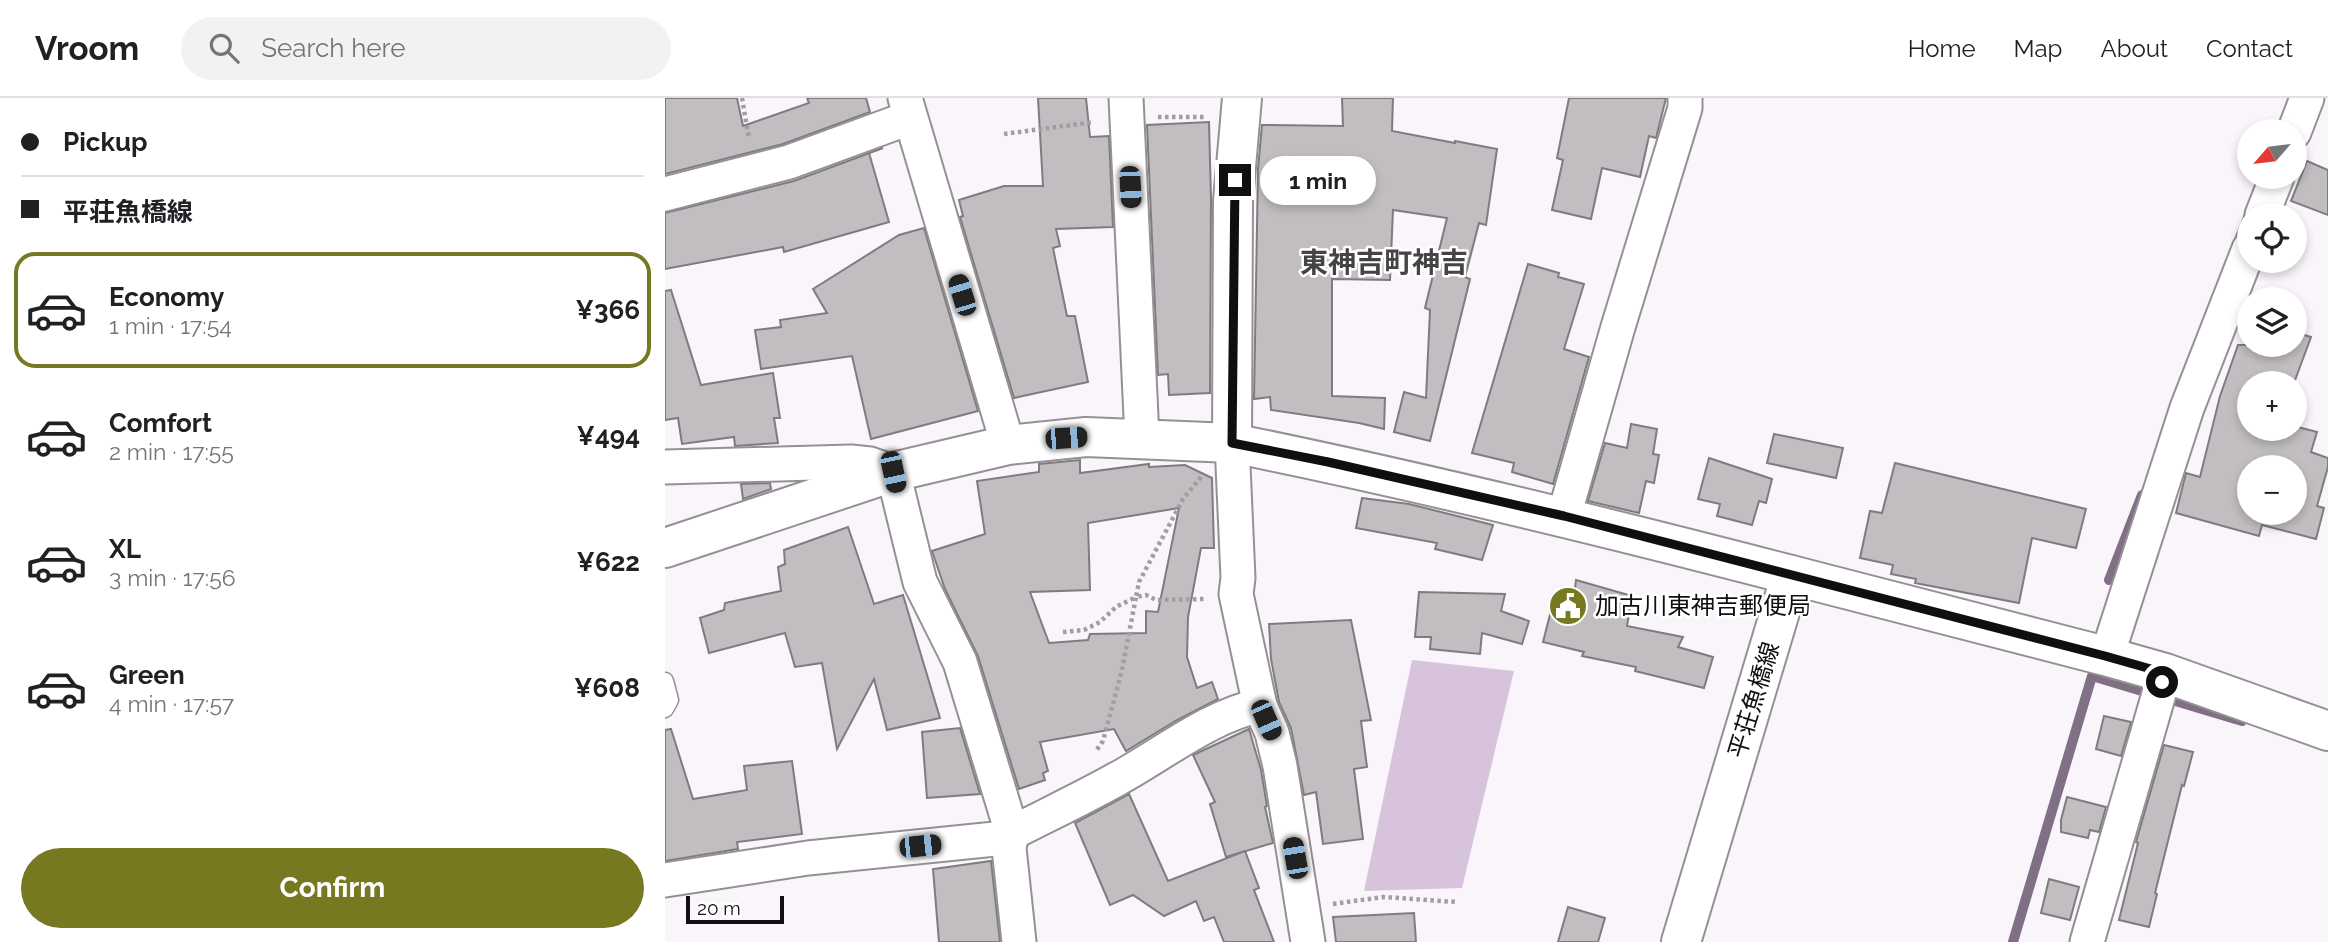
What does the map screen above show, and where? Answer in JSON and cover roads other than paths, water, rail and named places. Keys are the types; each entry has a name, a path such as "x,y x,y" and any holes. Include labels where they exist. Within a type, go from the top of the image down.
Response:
{"main road":[{"path":"1232,443 1233,201 1243,98"},
{"path":"665,548 893,472 1008,446 1086,437 1232,443 1564,516 2098,654 2161,688 2328,731"},
{"name":"平荘魚橋線","path":"1681,942 1791,575"}],"street":[{"path":"1126,98 1142,438"},
{"path":"1564,516 1685,108 1685,98"},
{"path":"2299,119 2307,98"},
{"path":"665,194 789,162 907,108 1008,446"},
{"path":"2098,654 2187,408 2240,273"},
{"path":"1232,443 1236,594 1260,706 1272,733 1280,766 1308,942"},
{"path":"665,467 851,462 870,464 893,472 920,582 960,662 1011,833 1009,848 1019,942"},
{"path":"2087,942 2161,688"},
{"path":"665,880 808,858 995,839 1118,779 1216,722 1243,709 1260,706"}],"lane":[{"path":"665,681 670,700 665,709"}],"waterway":[{"path":"2109,580 2142,495"},
{"path":"2013,942 2092,676 2242,721"}],"place":[{"name":"加古川東神吉郵便局","path":"1568,606"}],"district":[{"name":"東神吉町神吉","path":"1384,262"}]}
